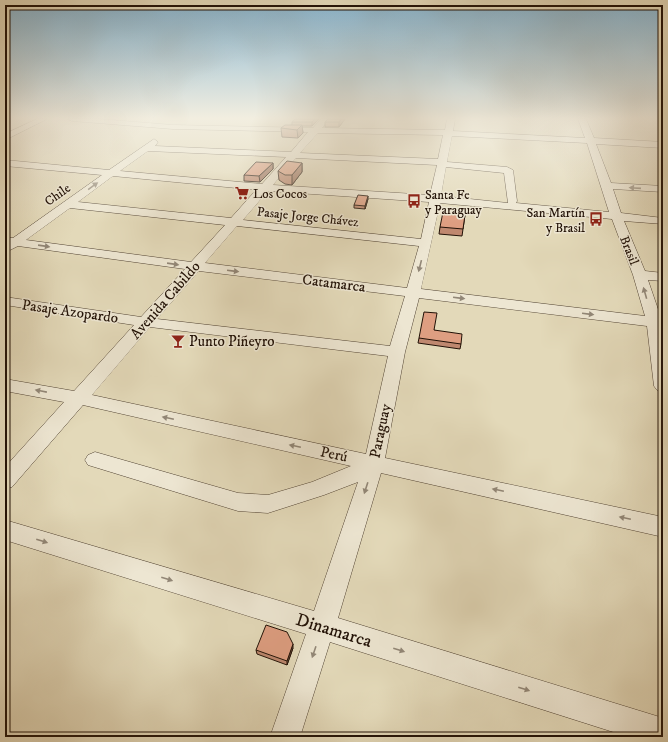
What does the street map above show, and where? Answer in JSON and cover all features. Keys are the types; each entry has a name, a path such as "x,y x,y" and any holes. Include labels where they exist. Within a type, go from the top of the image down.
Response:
{"street":[{"name":"Chile","path":"8,245 137,154"},
{"path":"263,154 442,163 507,170 510,172 512,201"},
{"name":"Paraguay","path":"285,737 374,463 397,352 436,199 444,154"},
{"name":"Brasil","path":"595,154 616,216 658,322 663,386"},
{"name":"Avenida Cabildo","path":"5,481 292,155"},
{"path":"5,163 264,187 436,199 663,221"},
{"path":"607,186 663,190"},
{"name":"Pasaje Jorge Chávez","path":"68,204 426,243"},
{"name":"Catamarca","path":"8,245 658,322"},
{"path":"640,275 663,277"},
{"name":"Pasaje Azopardo","path":"5,301 145,322 397,352"},
{"name":"Perú","path":"5,385 77,398 663,526"},
{"path":"95,460 238,502 268,504 348,477 374,463"},
{"name":"Dinamarca","path":"5,530 322,626 663,733"}],"building":[{"path":"287,161 302,163 292,175 285,175 278,171"},
{"path":"256,162 273,163 259,176 244,175"},
{"path":"358,195 368,196 365,206 354,205"},
{"path":"443,212 465,215 463,229 440,227"},
{"path":"424,312 437,313 434,330 462,334 461,344 419,338"},
{"path":"266,625 287,632 293,644 287,661 256,650"}],"place":[{"name":"Los Cocos","path":"242,193"},
{"name":"Santa Fe y Paraguay","path":"414,201"},
{"name":"San Martín y Brasil","path":"596,219"},
{"name":"Punto Piñeyro","path":"178,341"}]}
